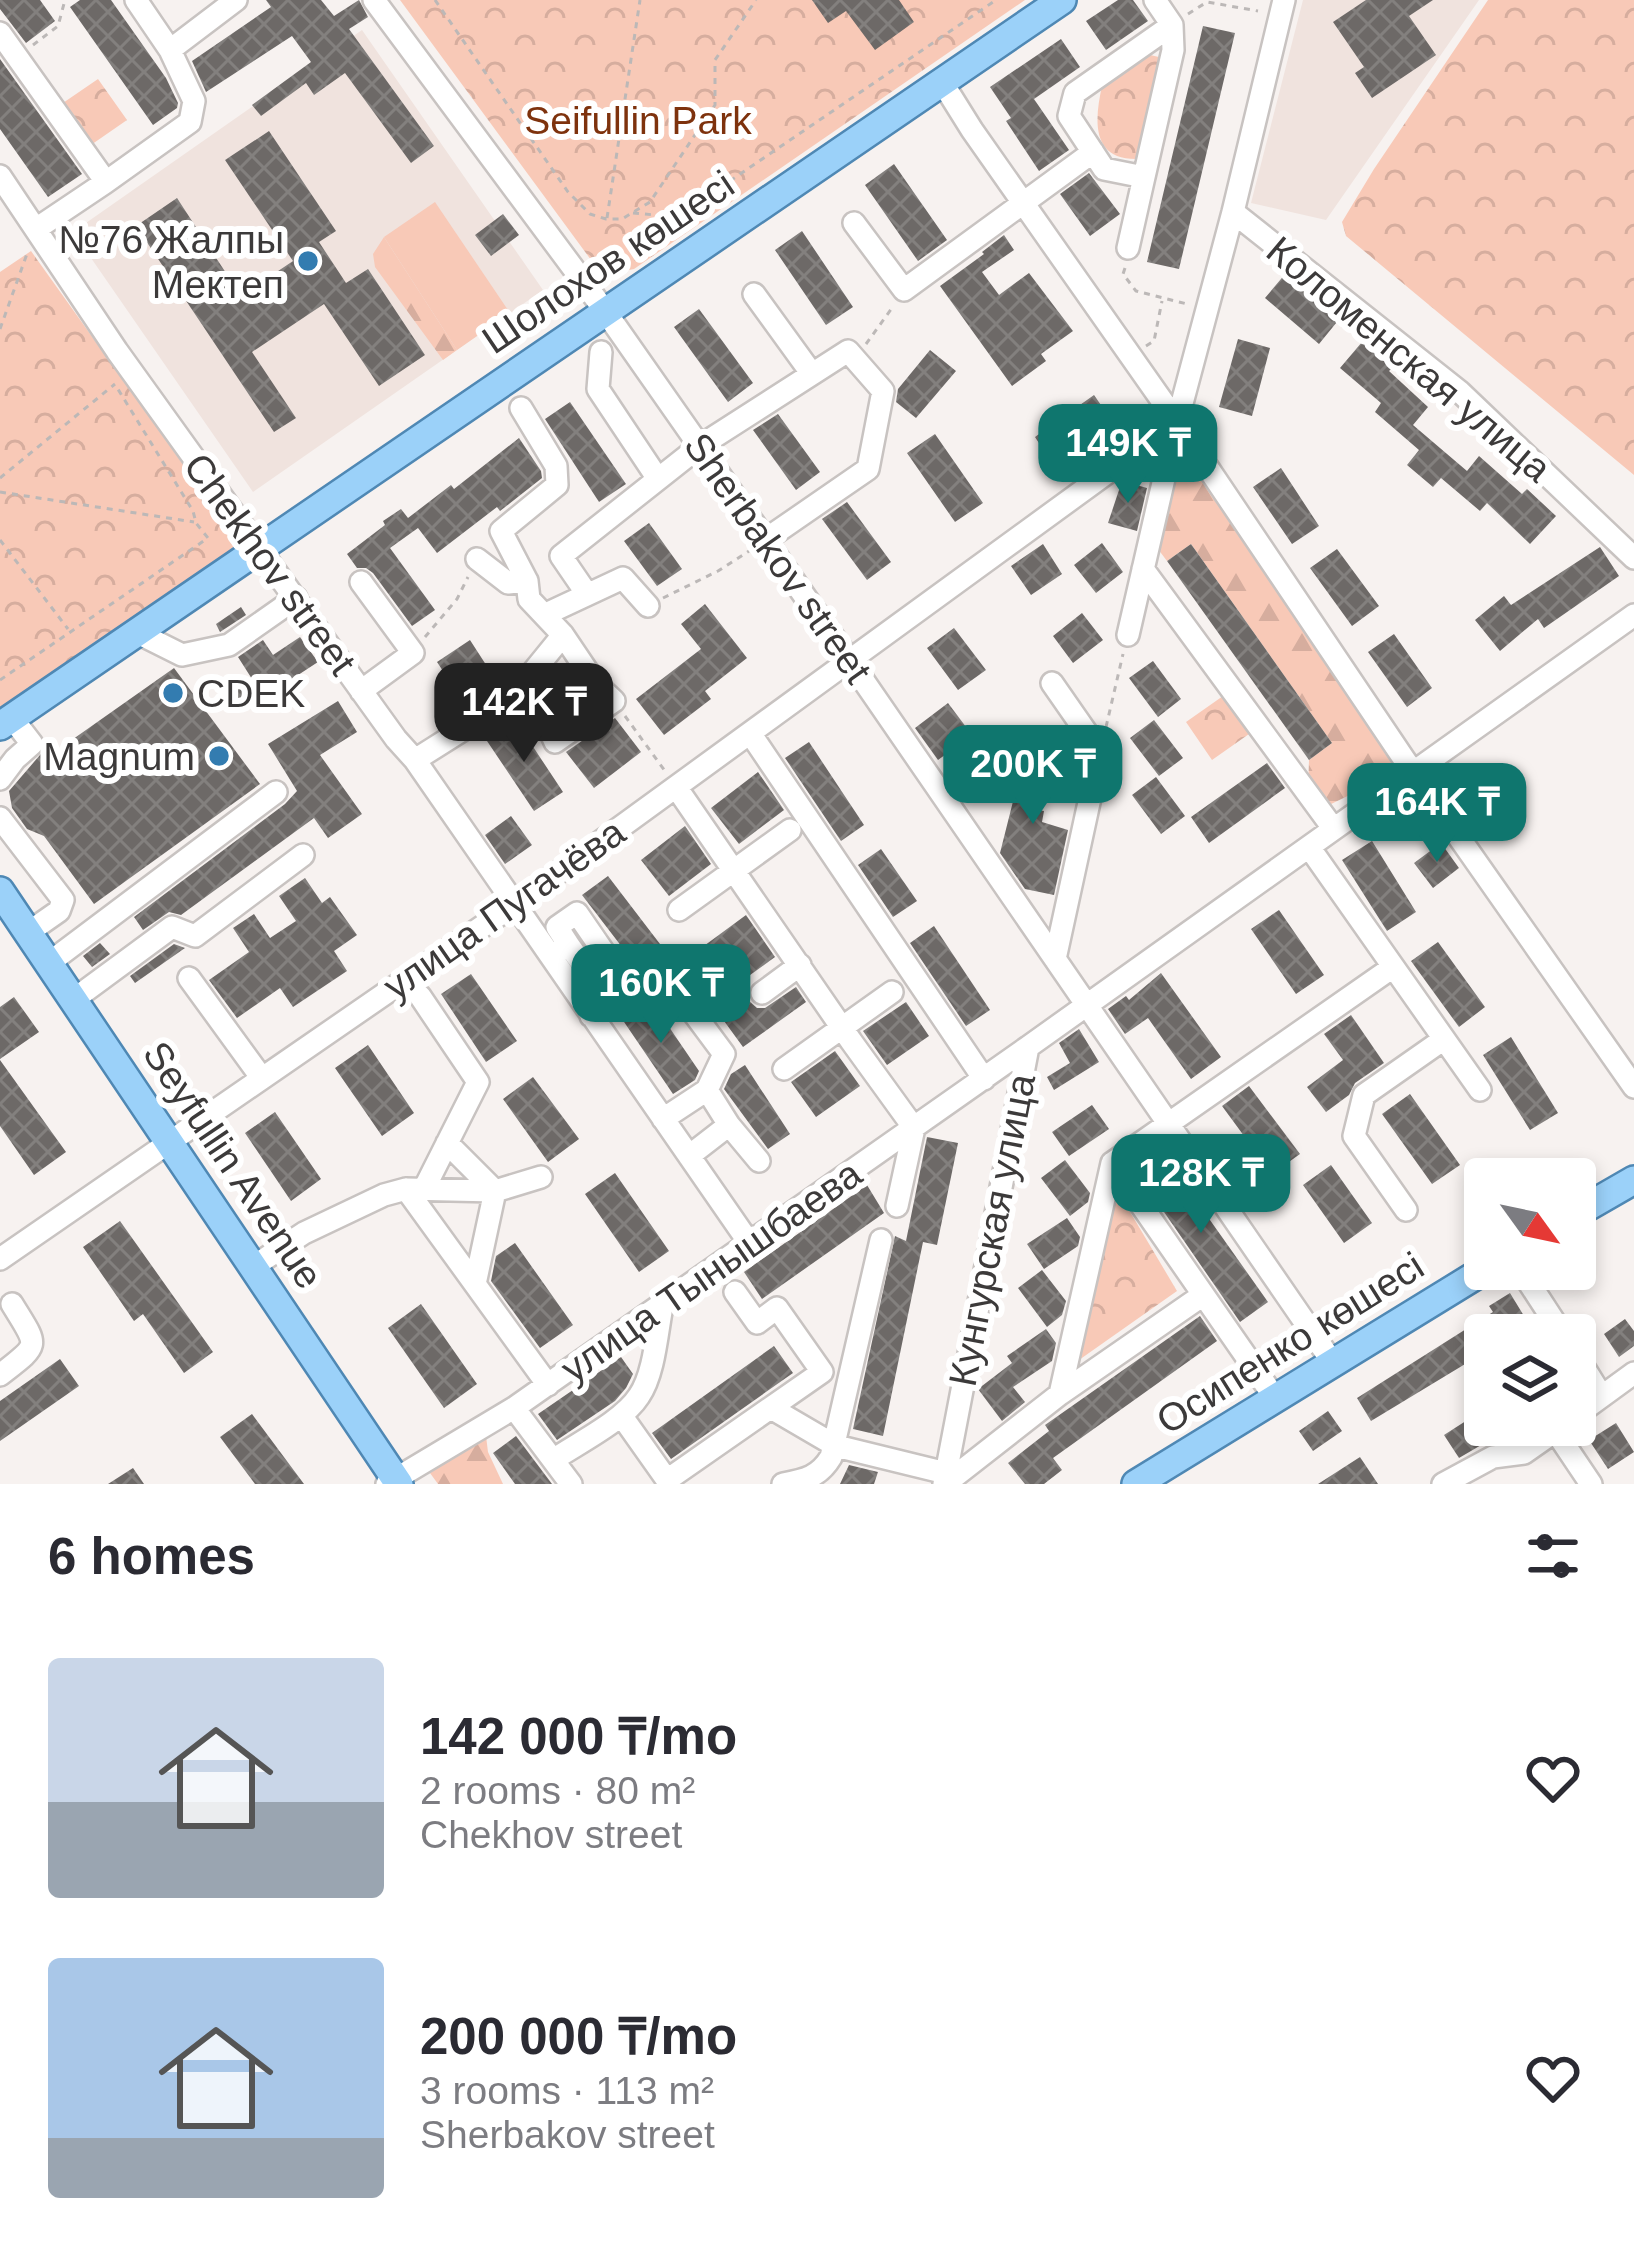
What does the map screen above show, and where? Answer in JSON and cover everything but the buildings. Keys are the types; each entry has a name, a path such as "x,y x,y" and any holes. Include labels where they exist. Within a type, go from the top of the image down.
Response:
{"main road":[{"name":"Шолохов көшесі","path":"6,722 1062,0"},
{"name":"Seyfullin Avenue","path":"0,891 254,1265 394,1482"},
{"path":"1596,1202 1634,1180"},
{"name":"Осипенко көшесі","path":"1136,1484 1172,1475 1275,1398 1464,1283"}],"street":[{"path":"34,234 190,122 194,101 170,50 136,0"},
{"path":"170,50 236,0"},
{"name":"Sherbakov street","path":"374,0 700,446 1333,1363"},
{"path":"1128,248 1173,50 1172,25 1155,0"},
{"path":"1128,635 1282,8"},
{"path":"1144,177 1104,169 1069,116 1075,94 1172,25"},
{"path":"0,34 106,182"},
{"path":"942,82 1634,1087"},
{"path":"854,223 904,290 1093,152"},
{"name":"Chekhov street","path":"0,176 123,377 296,598 515,904 560,950 591,1016 750,1244"},
{"name":"Коломенская улица","path":"1233,212 1460,392 1634,558"},
{"path":"754,294 812,374"},
{"path":"587,594 561,556 700,446 848,351 883,391 868,469 765,540"},
{"path":"601,352 598,389 658,479"},
{"path":"521,408 556,466 557,485 502,531 527,580 529,599 614,701 555,742 546,722 596,684"},
{"name":"улица Пугачёва","path":"0,1259 515,904 1177,422"},
{"path":"477,560 508,583 527,580"},
{"path":"1143,569 1333,828"},
{"path":"546,614 623,578 647,605"},
{"path":"361,582 413,653 361,691"},
{"path":"136,632 182,655 229,645 296,598"},
{"path":"1086,1006 1634,615"},
{"path":"415,760 510,700 563,635"},
{"path":"1052,683 1100,752 1055,958"},
{"path":"0,779 32,744 6,722"},
{"path":"750,733 983,1079"},
{"path":"676,787 914,1128 897,1206"},
{"path":"49,963 276,792"},
{"path":"0,818 63,900 59,911 29,932"},
{"path":"680,910 790,830"},
{"path":"1309,847 1480,1090"},
{"path":"73,1000 172,927 195,935 303,855"},
{"path":"762,993 800,965"},
{"path":"1060,1394 1112,1163 1393,967"},
{"path":"189,978 261,1077"},
{"path":"591,1016 652,980 668,980 724,1054 707,1090 663,1119"},
{"path":"784,1069 892,992"},
{"path":"415,1189 447,1143 478,1082 420,996"},
{"name":"Кунгурская улица","path":"945,1480 1028,1047 1086,1006"},
{"path":"1406,1210 1354,1136 1364,1095 1444,1039"},
{"name":"улица Тынышбаева","path":"394,1482 548,1385 1028,1047"},
{"path":"707,1090 759,1161"},
{"path":"689,1156 729,1125"},
{"path":"447,1143 495,1191"},
{"path":"1112,1163 1275,1398"},
{"path":"254,1265 304,1234 384,1196 415,1189 495,1191 541,1177"},
{"path":"415,1189 475,1284 548,1385"},
{"path":"475,1284 495,1191"},
{"path":"783,1484 818,1474 836,1446 881,1240"},
{"path":"621,1415 667,1480 822,1372 777,1308 757,1322 735,1292"},
{"path":"771,1408 836,1446 945,1480 1203,1295"},
{"path":"553,1460 635,1402 647,1380 663,1301"},
{"path":"0,1376 33,1345 12,1304"},
{"path":"1596,1398 1634,1372"},
{"path":"1596,1388 1600,1395"},
{"path":"514,1408 571,1484"},
{"path":"1443,1484 1492,1457 1524,1453 1534,1446"},
{"path":"1570,1446 1591,1484"}],"path":[{"path":"17,57 58,26 65,0"},
{"path":"435,0 568,192 590,214 606,219 622,219 650,202 715,105 715,60 757,0"},
{"path":"606,219 640,0"},
{"path":"632,213 677,217 996,0"},
{"path":"1172,25 1207,2 1282,8"},
{"path":"0,328 34,234"},
{"path":"1128,248 1124,274 1136,291 1207,309"},
{"path":"848,351 865,346 904,290"},
{"path":"1131,356 1154,341 1162,299"},
{"path":"0,478 123,377 196,523 208,538 0,680"},
{"path":"0,493 196,523"},
{"path":"0,540 70,631"},
{"path":"647,605 718,571 765,540"},
{"path":"413,653 457,599 477,560"},
{"path":"1100,752 1128,635"},
{"path":"614,701 676,787"}],"shaded area":[{"path":"1303,0 1479,0 1326,220 1251,203"},
{"name":"№76 Жалпы Мектеп","path":"362,30 543,290 253,492 73,232"}],"green space":[{"name":"Seifullin Park","path":"400,0 1025,0 634,269 613,271 594,264"},
{"path":"1488,0 1634,0 1634,475 1346,236 1342,222"},
{"path":"1146,54 1163,58 1136,159 1121,157 1110,152 1099,134 1102,86"},
{"path":"98,79 127,120 88,147 60,105"},
{"path":"435,202 510,313 457,350 384,237"},
{"path":"384,237 457,350 443,360 375,267 373,254"},
{"path":"31,251 240,544 0,709 0,272"},
{"path":"1181,439 1401,770 1325,807 1308,791 1309,760 1332,743 1191,544 1167,561 1158,549"},
{"path":"1223,696 1249,734 1212,760 1186,722"},
{"path":"1117,1190 1177,1291 1079,1360 1068,1356 1105,1195"},
{"path":"486,1436 503,1484 438,1484 430,1473"}],"place":[{"name":"№76 Жалпы Мектеп","path":"308,261"},
{"name":"CDEK","path":"173,693"},
{"name":"Magnum","path":"219,756"}]}
